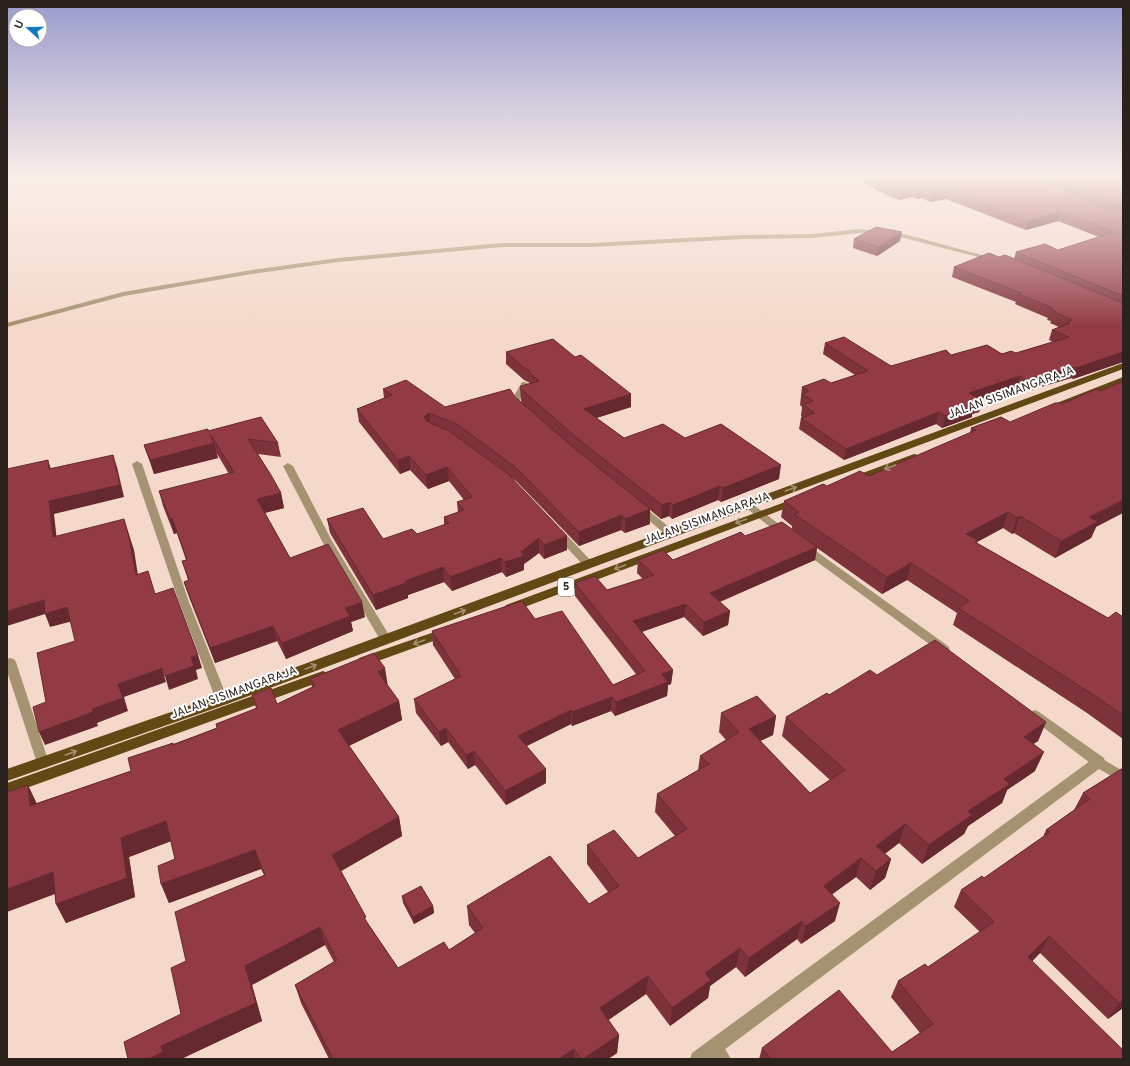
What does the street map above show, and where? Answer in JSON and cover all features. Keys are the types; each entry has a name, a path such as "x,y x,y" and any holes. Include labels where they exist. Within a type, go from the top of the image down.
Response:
{"highway":[{"name":"JALAN SISIMANGARAJA","path":"7,789 45,769 222,700 590,565 670,533 1123,366"},
{"path":"1041,410 1123,380"},
{"path":"841,484 923,454"},
{"name":"JALAN SISIMANGARAJA","path":"497,613 804,498"},
{"path":"355,665 460,627"},
{"name":"JALAN SISIMANGARAJA","path":"7,774 45,769 332,673"}],"street":[{"path":"7,325 124,294 246,273 338,260 502,245 592,245 735,237 812,236 860,231 904,236 1002,261"},
{"path":"525,384 515,401 531,417"},
{"path":"137,464 184,602 222,700"},
{"path":"288,466 327,540 386,640"},
{"path":"635,504 670,533"},
{"path":"748,505 952,655"},
{"path":"553,527 590,565"},
{"path":"10,662 45,769"},
{"path":"1029,711 1123,778"},
{"path":"698,1059 719,1053 1099,762"}],"building":[{"path":"875,228 902,232 879,247 854,239"},
{"path":"1103,228 1123,228 1123,296 1016,252 1045,244 1058,250 1114,232"},
{"path":"989,253 999,257 1005,255 1123,303 1123,352 1076,368 1074,367 1027,380 1020,376 969,393 982,400 972,404 975,406 945,416 939,412 846,449 801,418 815,413 803,405 813,401 802,394 809,391 802,387 824,379 831,383 868,371 825,343 844,337 891,366 946,350 951,355 987,345 1002,354 1011,351 1016,353 1069,337 1052,330 1070,323 1067,322 1072,320 1050,309 1053,308 1018,294 1021,293 954,267"},
{"path":"553,339 575,357 581,355 631,394 584,409 624,438 663,424 685,438 721,424 781,465 723,488 720,486 673,505 670,502 662,505 582,442 520,388 521,386 539,381 530,373 529,370 524,368 506,352"},
{"path":"406,380 445,407 510,389 515,397 574,448 650,509 625,519 622,515 579,532 515,467 457,424 429,413 424,417 426,421 449,431 507,473 567,536 544,545 539,538 521,552 524,556 505,562 501,558 450,577 443,567 373,595 327,519 363,508 383,539 412,529 417,534 449,523 444,517 464,510 457,502 472,497 447,467 426,475 409,456 398,460 357,409 392,395 383,389"},
{"path":"1123,381 1123,500 1089,517 1098,522 1061,541 1020,516 1017,518 1008,512 966,534 978,540 975,542 1108,618 1116,612 1123,617 1123,715 958,608 969,601 911,563 887,577 794,514 799,512 784,501 823,484 827,486 860,471 869,476 976,430 971,428 1001,417 1010,422 1055,403 1064,403 1096,389 1100,391"},
{"path":"261,417 278,443 248,439 281,493 257,499 290,558 328,544 362,602 345,608 350,616 282,643 273,626 210,648 184,582 189,580 182,561 187,560 172,518 170,519 159,491 234,472 210,434 214,443 150,460 144,445 208,429 208,431"},
{"path":"113,455 120,485 49,501 53,537 124,519 136,575 148,571 155,594 173,588 198,655 191,657 194,666 165,676 162,668 118,684 123,698 92,709 93,712 39,732 33,707 46,702 37,653 75,641 67,607 45,614 44,600 7,611 7,469 48,460 49,469"},
{"path":"782,522 817,547 710,593 730,611 704,622 686,604 633,621 673,670 662,674 668,682 616,702 612,697 572,712 571,710 518,736 546,769 505,791 474,751 466,755 446,728 439,732 414,699 461,676 432,631 522,601 535,619 562,611 613,685 645,671 575,583 595,576 607,590 654,575 638,560 663,550 673,560 741,532 745,536"},
{"path":"935,640 1046,722 1024,737 1044,752 1004,779 1010,784 968,811 972,815 929,845 905,824 876,846 891,859 876,871 861,858 824,886 840,903 806,926 802,921 749,958 740,948 705,973 711,980 672,1008 648,976 600,1008 619,1035 583,1059 581,1059 574,1049 559,1059 333,1059 295,985 337,960 320,927 245,966 256,1003 161,1046 163,1052 149,1059 128,1059 124,1042 181,1014 171,968 186,961 175,912 265,875 255,850 161,884 158,866 175,859 166,821 121,838 127,878 56,904 53,872 7,889 7,792 28,785 30,806 131,771 128,758 173,743 173,745 217,728 216,724 257,708 252,695 271,688 277,704 315,686 310,679 374,653 385,668 378,672 399,701 338,730 399,817 332,855 366,917 364,918 398,968 444,942 449,950 483,928 467,906 550,856 589,904 619,886 587,845 614,830 638,858 687,829 657,794 709,764 700,756 739,732 721,713 757,696 776,716 749,729 810,793 845,770 786,717 827,693 829,695 870,670 877,675"},
{"path":"1123,768 1123,1000 1119,1003 1049,936 1028,957 1123,1050 1123,1059 771,1059 762,1048 839,990 892,1052 933,1024 898,981 925,964 928,967 994,922 961,890 982,876 984,878 1050,832 1046,830 1090,799 1083,793"},
{"path":"421,886 433,906 413,917 402,896"}]}
